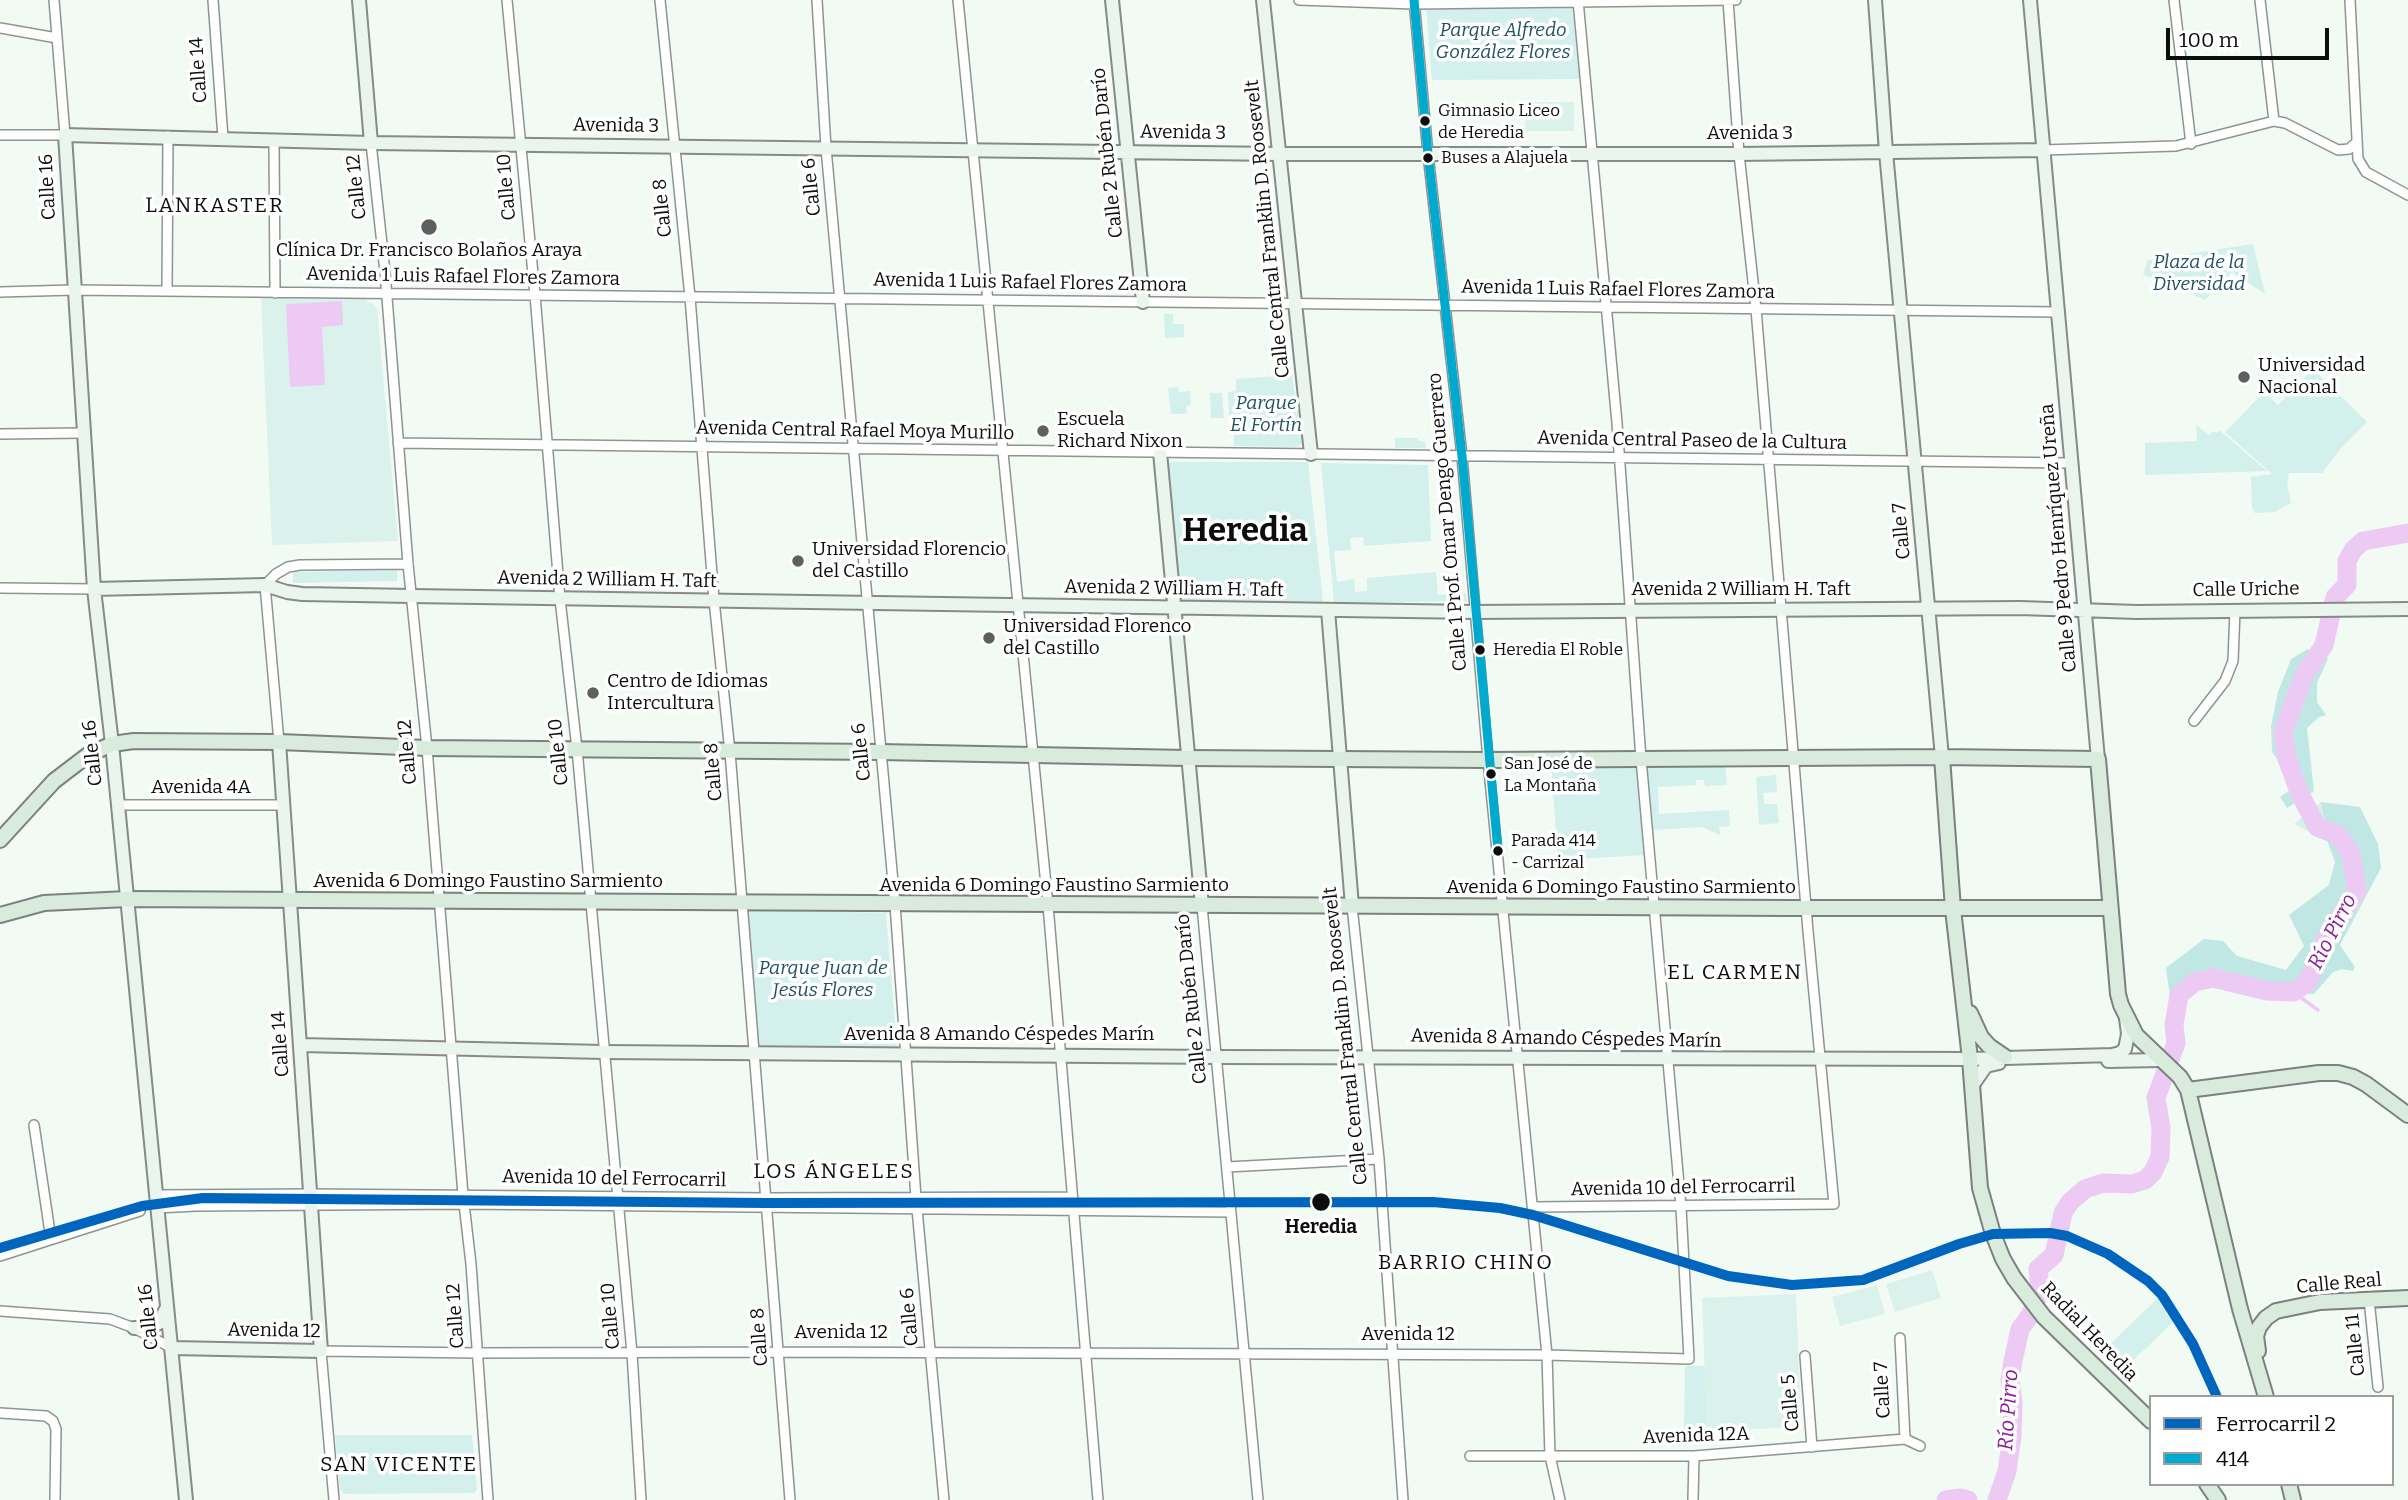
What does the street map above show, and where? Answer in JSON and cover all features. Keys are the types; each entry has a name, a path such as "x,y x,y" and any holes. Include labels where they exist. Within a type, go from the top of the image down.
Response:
{"main road":[{"path":"0,840 54,781 88,755 112,744 134,741 279,742 427,748 1187,758 2098,759"},
{"name":"Calle 7","path":"1942,757 1970,1059"},
{"name":"Calle 9 Pedro Henríquez Ureña","path":"2098,759 2118,993 2126,1018 2136,1035 2161,1061"},
{"name":"Avenida 6 Domingo Faustino Sarmiento","path":"0,915 44,903 127,899 2110,908"},
{"path":"1964,995 1981,1037 2005,1057"},
{"name":"Radial Heredia","path":"1970,1059 1980,1188 2003,1259 2024,1293 2044,1317 2149,1420"},
{"path":"2161,1061 2184,1083 2240,1309 2265,1392"},
{"path":"2184,1083 2338,1073 2367,1084 2408,1115"},
{"name":"Calle Real","path":"2265,1392 2256,1336 2266,1318 2276,1311 2296,1306 2408,1298"}],"street":[{"name":"Calle 16","path":"54,0 94,589 112,744 186,1500"},
{"name":"Calle 14","path":"213,0 223,138"},
{"name":"Calle 12","path":"359,0 387,294 408,564 427,748 463,1199 471,1264 488,1500"},
{"name":"Calle 10","path":"507,0 560,599 577,749 632,1353 641,1500"},
{"name":"Calle 8","path":"660,0 690,297 730,752 790,1500"},
{"name":"Calle 6","path":"817,0 826,148 895,904 916,1198 944,1500"},
{"path":"958,0 1048,905 1097,1500"},
{"name":"Calle 2 Rubén Darío","path":"1112,0 1143,302"},
{"name":"Calle Central Franklin D. Roosevelt","path":"1263,0 1311,454"},
{"path":"1300,0 1736,0"},
{"path":"1728,0 1739,154 1756,309 1821,1060"},
{"name":"Calle 7","path":"1875,0 1886,152 1942,757"},
{"name":"Calle 9 Pedro Henríquez Ureña","path":"2030,0 2098,759"},
{"path":"2174,0 2191,144"},
{"path":"2260,0 2274,121 2285,123 2338,150 2349,149 2357,142"},
{"path":"2350,0 2358,159 2366,172 2408,195"},
{"path":"1578,1 1620,457 1641,759 1682,1207"},
{"name":"Calle 1 Prof. Omar Dengo Guerrero","path":"1414,2 1462,456 1474,612 1547,1355 1550,1456 1560,1500"},
{"path":"0,28 57,38"},
{"name":"Avenida 3","path":"0,135 973,151 1739,154 2043,150 2191,144 2274,121"},
{"path":"167,291 168,136"},
{"path":"274,140 275,293"},
{"name":"Avenida 1 Luis Rafael Flores Zamora","path":"0,292 74,290 2059,312"},
{"path":"0,434 83,433"},
{"name":"Avenida Central Rafael Moya Murillo","path":"398,443 1311,454"},
{"name":"Calle 2 Rubén Darío","path":"1160,452 1258,1500"},
{"name":"Avenida Central Paseo de la Cultura","path":"1311,454 2072,463"},
{"path":"265,585 288,567 300,565 408,564"},
{"name":"Calle 14","path":"265,585 284,805 321,1351 334,1500"},
{"name":"Avenida 2 William H. Taft","path":"0,588 265,585 302,594 1174,609 1474,612 1928,608 2084,610"},
{"name":"Calle Uriche","path":"2084,610 2408,609"},
{"name":"Calle Central Franklin D. Roosevelt","path":"1328,610 1352,906 1379,1159 1403,1500"},
{"path":"2194,721 2225,681 2233,661 2235,610"},
{"name":"Avenida 4A","path":"118,806 284,805"},
{"name":"Avenida 8 Amando Céspedes Marín","path":"301,1045 604,1052 1217,1058 1369,1056 1669,1060 1970,1059 2120,1053 2125,1049 2128,1034 2126,1018"},
{"name":"Avenida 10 del Ferrocarril","path":"1533,1207 1834,1204 1821,1060"},
{"path":"1972,1086 1981,1071 1992,1063 2161,1061"},
{"path":"34,1125 51,1240"},
{"path":"1227,1167 1379,1159"},
{"name":"Avenida 10 del Ferrocarril","path":"767,1203 1072,1196"},
{"name":"Avenida 10 del Ferrocarril","path":"156,1202 463,1199 767,1203 918,1209 1230,1212"},
{"name":"Avenida 12","path":"0,1311 110,1320 134,1328 172,1348 478,1353 1547,1355 1689,1359 1682,1207"},
{"path":"0,1256 140,1211"},
{"name":"Calle 11","path":"2369,1299 2378,1387"},
{"path":"134,1328 148,1328 159,1323 167,1307"},
{"name":"Calle 7","path":"1900,1338 1905,1439"},
{"name":"Calle 5","path":"1805,1356 1812,1447"},
{"path":"0,1413 46,1416 53,1421 56,1429 55,1500"},
{"name":"Avenida 12A","path":"1470,1455 1694,1456 1905,1439 1920,1446"},
{"path":"1693,1500 1694,1456"}],"green space":[{"name":"Parque Alfredo González Flores","path":"1574,5 1580,79 1432,80 1426,7"},
{"name":"Plaza de la Diversidad","path":"2253,244 2265,294 2232,272 2205,300 2143,275 2148,260"},
{"path":"1164,314 1173,314 1173,324 1184,324 1184,337 1165,338"},
{"path":"2313,369 2367,422 2341,448 2322,473 2289,473 2287,483 2291,503 2275,512 2255,513 2252,508 2251,477 2272,474 2225,432 2264,392 2278,405"},
{"name":"Parque El Fortín","path":"1292,375 1302,443 1298,447 1234,446 1234,416 1229,416 1228,392 1236,391 1236,379"},
{"path":"1178,387 1179,392 1190,391 1191,405 1186,406 1187,414 1171,414 1168,388"},
{"path":"1210,393 1222,393 1224,418 1211,418"},
{"path":"2196,425 2209,435 2219,430 2267,471 2145,475 2145,443 2197,441"},
{"path":"1395,438 1418,438 1418,441 1425,441 1426,448 1395,448"},
{"path":"1168,462 1308,462 1323,602 1181,601"},
{"path":"1321,463 1428,465 1431,541 1364,546 1363,537 1350,538 1351,550 1334,551 1337,582 1354,579 1355,592 1367,591 1367,578 1436,572 1438,595 1466,593 1467,601 1334,603"},
{"path":"397,570 397,581 293,583 293,572"},
{"path":"1638,761 1645,855 1558,860 1551,763"},
{"path":"1647,764 1725,764 1727,785 1705,786 1704,780 1696,780 1696,785 1658,787 1659,814 1729,810 1730,826 1719,827 1720,835 1702,827 1653,830"},
{"path":"1776,775 1777,792 1763,793 1764,804 1777,804 1779,823 1759,825 1756,777"},
{"path":"2321,802 2327,840 2294,824"},
{"name":"Parque Juan de Jesús Flores","path":"748,910 886,913 897,1047 759,1047"},
{"path":"2158,1298 2172,1313 2173,1322 2121,1372 2102,1352"},
{"path":"1685,1366 1705,1366 1707,1431 1684,1432"},
{"path":"335,1435 472,1435 477,1489 475,1493 344,1494 340,1489"}],"shaded area":[{"path":"1526,102 1574,102 1574,131 1525,131"},
{"path":"364,295 377,309 398,541 272,545 261,298"},
{"path":"342,301 343,325 322,327 325,385 290,387 286,304"},
{"path":"2308,649 2328,659 2317,683 2317,702 2326,715 2319,717 2307,728 2314,791 2287,808 2280,797 2290,790 2285,778 2287,772 2272,752 2271,726 2278,692 2291,659"},
{"path":"2321,802 2360,807 2378,844 2381,868 2340,945 2355,967 2353,971 2342,969 2333,972 2314,994 2267,991 2213,978 2195,982 2179,995 2174,1025 2166,968 2204,939 2223,941 2237,956 2286,970 2304,946 2289,915 2329,885 2335,862 2327,840"},
{"path":"1932,1270 1941,1298 1895,1312 1886,1284"},
{"path":"1877,1285 1885,1314 1840,1326 1832,1297"},
{"path":"1796,1294 1801,1427 1707,1431 1702,1298"}],"waterway":[{"name":"Río Pirro","path":"1997,1500 2007,1471 2012,1436 2013,1402 2010,1380 2013,1361 2020,1329 2031,1314 2040,1289 2038,1269 2054,1255 2063,1213 2070,1202 2085,1189 2103,1183 2132,1184 2145,1180 2153,1172 2160,1157 2161,1128 2156,1098 2176,1043 2174,1025 2179,995 2195,982 2213,978 2267,991 2293,992 2308,982 2327,936 2357,891 2351,854 2338,835 2317,827 2300,794 2287,759 2283,732 2304,675 2324,645 2335,597 2347,585 2347,561 2353,550 2363,541 2408,533"},
{"path":"2293,992 2318,1010"},
{"name":"Río Pirro","path":"1946,1500 1968,1500"}],"rail line":[{"name":"2","path":"0,1248 142,1206 203,1198 767,1203 1433,1202 1500,1208 1533,1215 1728,1276 1792,1285 1863,1280 1993,1234 2050,1233 2067,1236 2108,1254 2148,1281 2162,1295 2193,1344 2216,1395"}],"transit line":[{"name":"414","path":"1414,0 1428,154 1462,456 1498,851"}],"place":[{"name":"Gimnasio Liceo de Heredia","path":"1425,121"},
{"name":"Buses a Alajuela","path":"1428,158"},
{"name":"Clínica Dr. Francisco Bolaños Araya","path":"429,227"},
{"name":"Universidad Nacional","path":"2244,377"},
{"name":"Escuela Richard Nixon","path":"1043,431"},
{"name":"Universidad Florencio del Castillo","path":"798,561"},
{"name":"Universidad Florenco del Castillo","path":"989,638"},
{"name":"Heredia El Roble","path":"1480,650"},
{"name":"Centro de Idiomas Intercultura","path":"593,693"},
{"name":"San José de La Montaña","path":"1491,774"},
{"name":"Parada 414 - Carrizal","path":"1498,851"},
{"name":"Heredia","path":"1321,1202"}],"district":[{"name":"LANKASTER","path":"215,206"},
{"name":"Heredia","path":"1245,532"},
{"name":"EL CARMEN","path":"1735,973"},
{"name":"LOS ÁNGELES","path":"834,1172"},
{"name":"BARRIO CHINO","path":"1466,1263"},
{"name":"SAN VICENTE","path":"399,1465"}]}
